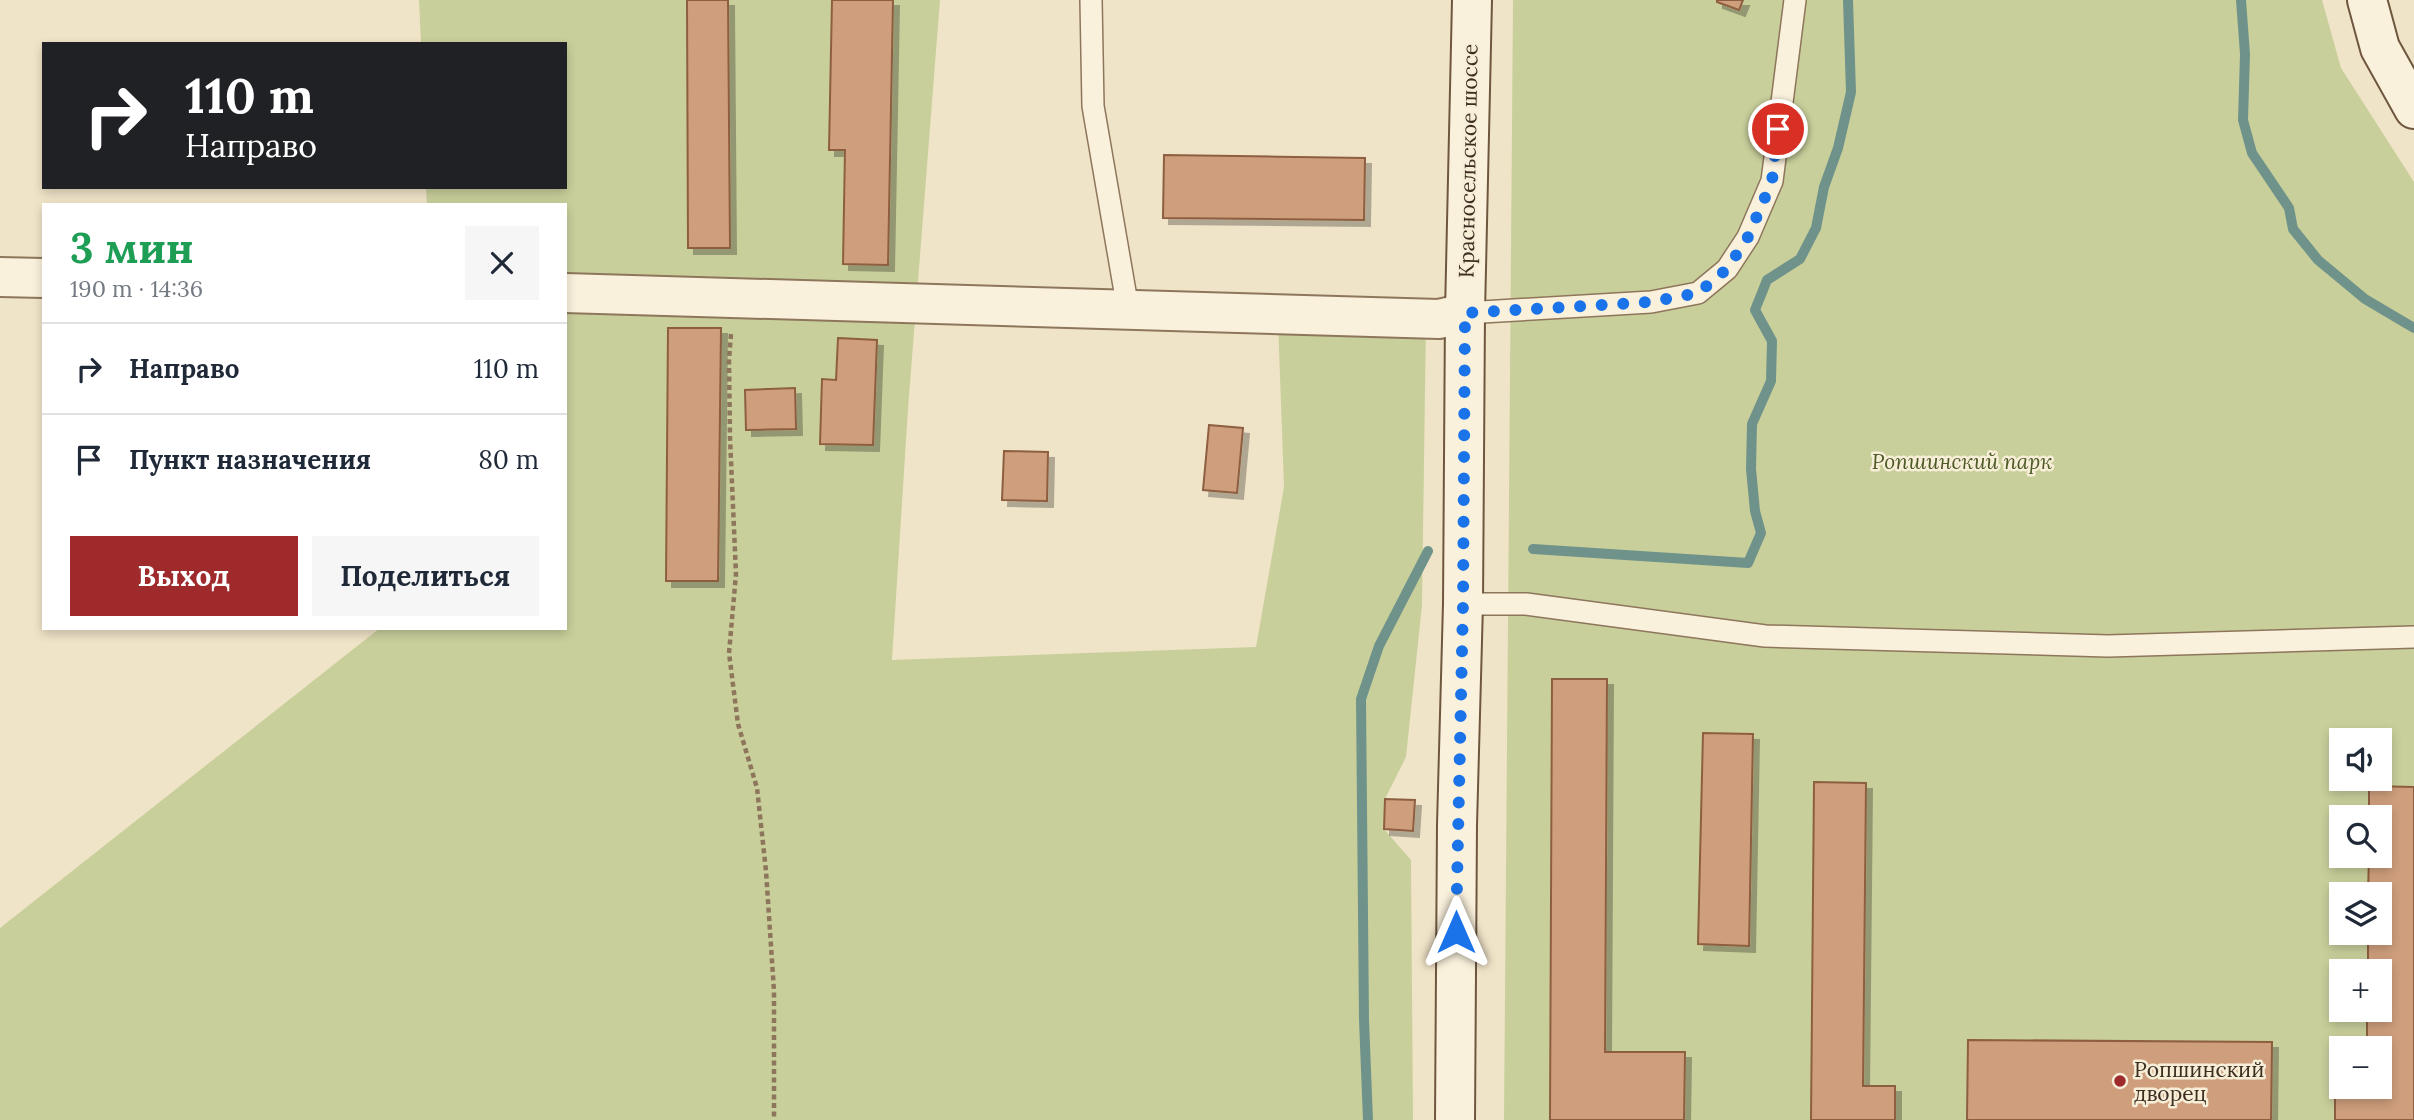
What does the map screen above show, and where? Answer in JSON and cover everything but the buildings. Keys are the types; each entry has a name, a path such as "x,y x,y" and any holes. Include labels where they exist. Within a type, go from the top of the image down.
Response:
{"main road":[{"name":"Красносельское шоссе","path":"1455,1120 1457,825 1472,0"},
{"path":"2367,0 2380,48 2414,108"},
{"path":"0,277 42,278"},
{"path":"567,293 1439,320 1465,313"}],"lane":[{"path":"1091,0 1093,106 1128,309"},
{"path":"1465,313 1651,302 1698,293 1727,269 1748,237 1772,181 1795,0"},
{"path":"1463,604 1526,604 1765,636 2108,646 2414,637"}],"path":[{"path":"734,298 729,360 736,574 729,653 738,724 757,788 766,871 774,991 774,1120"}],"green space":[{"path":"419,0 940,0 908,409 892,660 1256,647 1284,487 1278,321 1426,321 1422,605 1406,757 1385,799 1384,829 1411,860 1413,1120 0,1120 0,928 377,630 567,630 567,203 427,203 426,189 567,189 567,42 421,42"},
{"name":"Ропшинский парк","path":"1513,0 2322,0 2341,68 2414,182 2414,1120 1504,1120"}],"waterway":[{"path":"1533,549 1748,563 1761,533 1755,511 1751,469 1752,424 1771,381 1772,341 1755,310 1767,280 1800,259 1816,228 1824,187 1838,148 1851,92 1848,0"},
{"path":"2241,0 2245,54 2243,120 2252,153 2289,208 2293,229 2318,260 2365,299 2414,328"},
{"path":"1368,1120 1364,1020 1361,699 1379,646 1428,551"}],"place":[{"name":"Ропшинский дворец","path":"2120,1081"}],"route":[{"path":"1456,932 1463,604 1465,313 1651,302 1698,293 1727,269 1748,237 1772,181 1778,129"}]}
